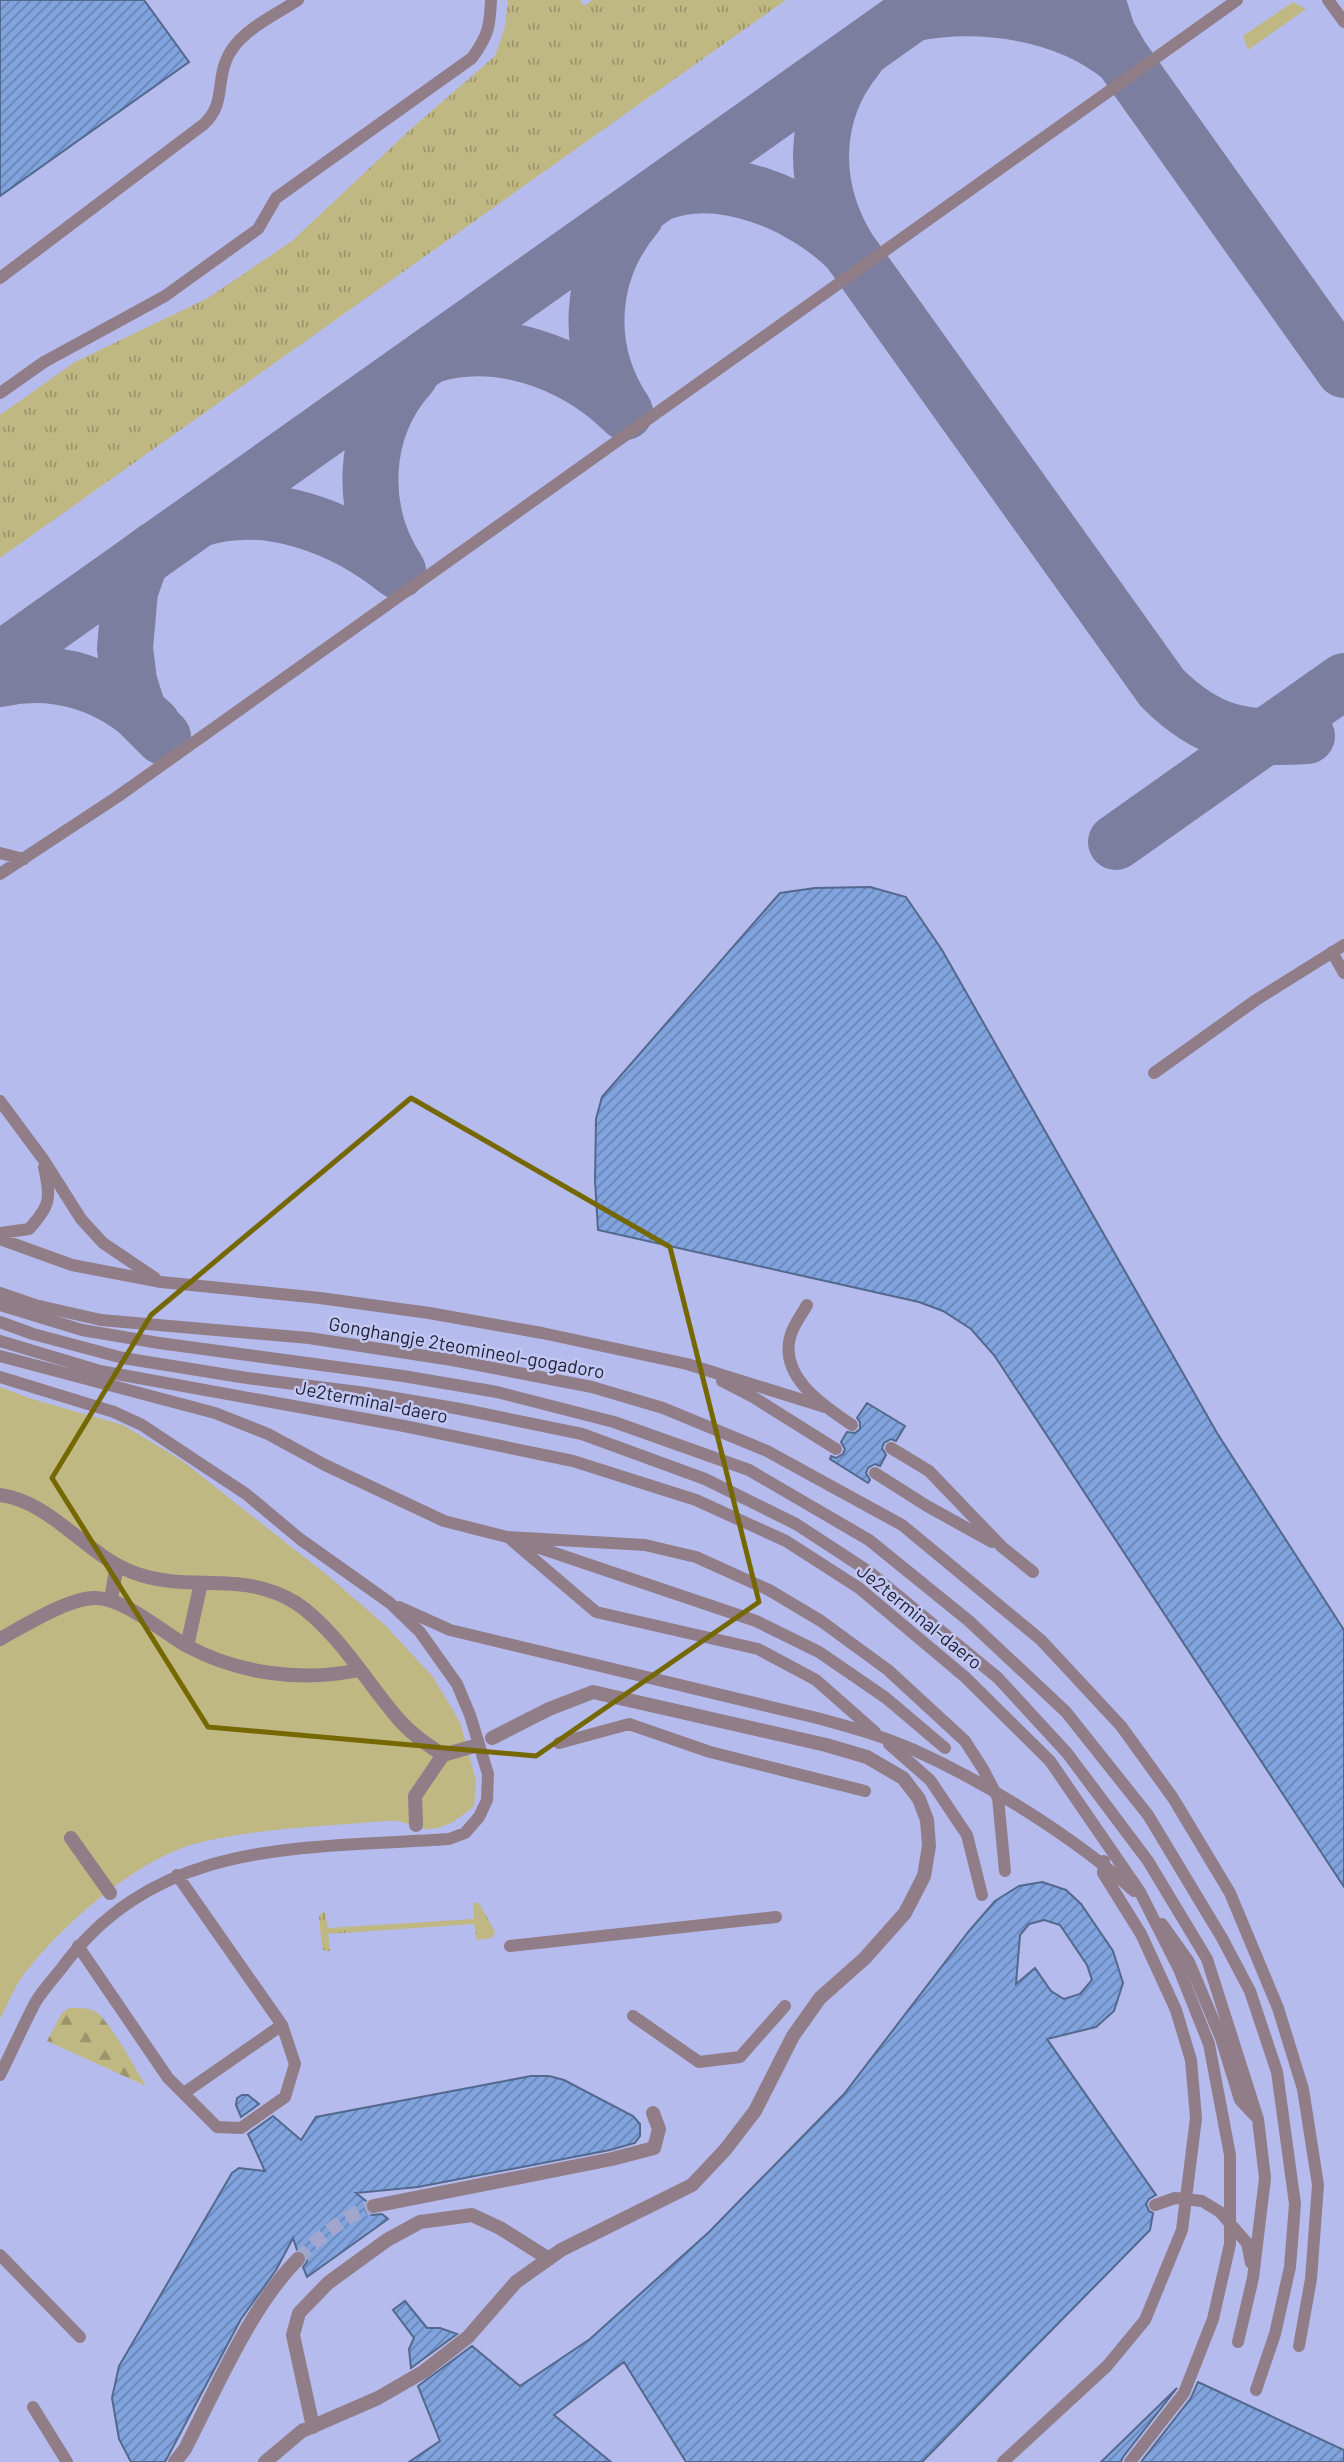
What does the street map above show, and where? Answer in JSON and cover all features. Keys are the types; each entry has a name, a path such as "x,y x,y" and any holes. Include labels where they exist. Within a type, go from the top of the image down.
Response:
{"street":[{"path":"0,1495 31,1504 117,1565 132,1572 171,1583 264,1587 297,1604 317,1621 401,1722 419,1740 443,1755"},
{"path":"111,1599 117,1565"},
{"path":"187,1646 201,1583"},
{"path":"0,1637 74,1602 93,1598 111,1599 187,1646 217,1660 286,1676 334,1675 359,1670"},
{"path":"265,2462 302,2431 378,2398 423,2372 468,2337 516,2282 549,2259 692,2185 725,2150 755,2111 793,2036 820,1998 865,1958 905,1913 924,1876 929,1846 927,1821 919,1799 903,1778 867,1757 826,1745 593,1692 550,1709 492,1738"},
{"path":"416,1825 415,1796 443,1755 471,1747"},
{"path":"71,1838 110,1893"},
{"path":"374,2206 612,2159 654,2148 659,2129 653,2112"},
{"path":"313,2427 293,2335 299,2313 328,2283 387,2239 420,2222 472,2215 500,2228 549,2259"},
{"path":"175,2462 185,2449 231,2359 278,2280 298,2259"}],"lane":[{"path":"0,278 215,114 225,64 234,46 247,33 298,0"},
{"path":"0,393 44,362 164,296 258,229 276,198 472,58 485,40 490,27 491,0"},
{"path":"0,874 117,797 1237,0"},
{"path":"1323,0 1341,18"},
{"path":"1328,0 1341,18"},
{"path":"0,853 24,859"},
{"path":"1154,1073 1256,1000 1344,945"},
{"path":"1332,952 1344,973"},
{"path":"0,1101 43,1159 81,1219 103,1243 161,1282"},
{"path":"0,1233 29,1229 43,1214 50,1194 43,1159"},
{"path":"0,1239 72,1265 161,1282 320,1298 429,1313 542,1333 687,1364 825,1407"},
{"name":"Gonghangje 2teomineol-gogadoro","path":"0,1293 35,1306 101,1320 309,1338 452,1360 592,1387 663,1408 767,1451 902,1525 1041,1640 1121,1726 1173,1798 1230,1893 1278,2008 1303,2089 1318,2185 1311,2279 1299,2346"},
{"path":"807,1305 790,1335 790,1355 798,1382 825,1407 852,1425"},
{"name":"Je2terminal-daero","path":"0,1306 82,1330 403,1376 470,1388 614,1422 749,1470 869,1540 969,1621 1066,1712 1148,1815 1222,1938 1250,1991 1277,2073 1295,2204 1290,2267 1275,2334 1256,2390"},
{"path":"0,1322 33,1334 123,1358 460,1409 582,1434 705,1479 796,1524 868,1571 998,1678 1067,1753 1148,1861 1207,1959 1258,2119 1265,2178 1253,2277 1238,2342"},
{"name":"Je2terminal-daero","path":"0,1340 100,1371 404,1426 573,1461 696,1500 786,1541 859,1588 965,1677 1050,1761 1140,1892 1179,1969 1209,2044 1230,2155 1230,2244 1213,2319 1184,2393 1130,2462"},
{"path":"0,1356 215,1413 268,1434 337,1471 444,1521 507,1537 756,1621 819,1652 886,1698 945,1748"},
{"path":"687,1364 753,1396 836,1449"},
{"path":"0,1377 114,1412 142,1425 246,1494 300,1539 390,1603 420,1632 440,1657 462,1695 488,1773 487,1800 479,1817 465,1833 449,1839 268,1852 214,1863 177,1875 131,1899 98,1925 78,1946 36,2003 0,2075"},
{"path":"891,1448 929,1471 1002,1547 1033,1572"},
{"path":"875,1473 927,1506 1002,1547"},
{"path":"507,1537 645,1545 695,1557 769,1590 821,1621 888,1670 965,1741 998,1798 1005,1871"},
{"path":"507,1537 596,1612 758,1649 816,1680 930,1780 967,1835 982,1895"},
{"path":"390,1603 450,1630 865,1731 914,1749 1005,1799 1108,1867 1171,1935 1189,1962 1221,2038 1240,2100 1258,2119"},
{"path":"559,1743 629,1724 710,1752 865,1791"},
{"path":"1003,2462 1107,2365 1145,2320 1182,2230 1196,2118 1191,2060 1176,2010 1141,1934 1103,1873 1106,1840"},
{"path":"78,1946 168,2078 216,2127 241,2128 285,2097 295,2064 282,2025 177,1875"},
{"path":"510,1946 776,1917"},
{"path":"633,2016 699,2062 740,2057 785,2006"},
{"path":"184,2093 282,2025"},
{"path":"1155,2205 1174,2199 1202,2200 1220,2212 1247,2243 1253,2277"},
{"path":"0,2255 80,2337"},
{"path":"33,2407 66,2462"}],"highlighted area":[{"path":"411,1098 670,1247 759,1602 536,1756 208,1727 52,1478 151,1315"}],"shaded area":[{"path":"0,0 1344,0 1344,2462 0,2462"}],"green space":[{"path":"508,0 580,0 584,6 592,0 786,0 0,558 0,415 75,362 208,298 292,241 412,128 495,56 505,27"},
{"path":"1293,2 1306,9 1248,50 1243,36"},
{"path":"0,1387 123,1425 181,1460 327,1575 385,1625 433,1677 460,1722 476,1781 474,1806 453,1822 435,1828 428,1829 393,1821 317,1826 225,1837 178,1850 127,1877 57,1936 22,1977 0,2019"},
{"path":"473,1903 479,1903 493,1928 495,1932 492,1938 477,1940 474,1924 328,1934 330,1951 322,1948 319,1917 321,1913 325,1912 328,1928 474,1919"},
{"path":"69,2008 90,2009 102,2017 146,2086 47,2041 62,2013"}],"building":[{"path":"0,0 144,0 189,62 0,196"},
{"path":"870,887 906,897 942,950 1217,1433 1344,1630 1344,1887 994,1355 971,1329 943,1311 919,1302 598,1230 595,1181 596,1119 602,1097 780,893 815,888"},
{"path":"867,1403 905,1426 896,1441 891,1439 884,1443 882,1448 886,1455 880,1466 875,1464 868,1468 868,1483 830,1459 831,1456 836,1458 843,1454 845,1449 841,1442 847,1432 855,1433 860,1429 857,1418"},
{"path":"1042,1882 1066,1890 1081,1904 1113,1951 1123,1983 1114,2011 1096,2027 1047,2039 1156,2195 1146,2204 1153,2213 1150,2230 922,2462 686,2462 624,2362 554,2415 611,2462 409,2462 440,2441 418,2386 472,2346 520,2386 590,2339 709,2232 844,2094 969,1931 995,1901 1019,1886","holes":["1044,1920 1060,1925 1087,1965 1092,1980 1080,1994 1064,1999 1051,1991 1035,1968 1016,1984 1020,1935 1029,1924"]},
{"path":"531,2076 549,2076 564,2080 633,2116 640,2124 640,2136 635,2143 610,2150 418,2187 356,2193 366,2201 367,2213 382,2214 388,2219 307,2277 303,2267 307,2262 307,2255 304,2251 297,2250 293,2238 276,2270 241,2319 165,2462 131,2462 119,2439 112,2398 119,2366 232,2173 239,2168 265,2171 248,2134 273,2116 301,2140 316,2117"},
{"path":"248,2095 259,2104 241,2117 236,2105 237,2098"},
{"path":"405,2301 427,2328 440,2328 457,2334 411,2368 409,2349 414,2338 393,2310"},
{"path":"1198,2382 1344,2450 1344,2462 1141,2462 1191,2398"},
{"path":"1177,2388 1121,2462 1101,2462"}],"taxiway":[{"path":"0,660 932,0"},
{"path":"1097,0 1108,34 1122,58 1344,370"},
{"path":"911,14 966,8 1022,14 1075,30 1100,42 1122,58"},
{"path":"857,57 842,79 831,103 821,152 822,177 828,202 849,250 1162,688 1195,715 1228,731 1264,737 1307,736"},
{"path":"658,194 682,187 708,185 760,195 809,219 849,250"},
{"path":"625,412 611,388 602,363 597,337 597,312 600,286 608,261 620,237 636,215"},
{"path":"429,356 481,348 533,357 581,378 623,410"},
{"path":"398,571 385,548 376,523 371,497 371,471 374,445 382,420 394,396 410,375"},
{"path":"199,519 225,513 278,514 330,530 354,542 398,571"},
{"path":"156,549 141,560 130,591 125,648 129,681 139,713 163,737"},
{"path":"0,679 42,675 82,682 120,699 153,725"},
{"path":"1116,842 1344,681"}],"tunnel":[{"path":"298,2259 333,2228 374,2206"}]}
